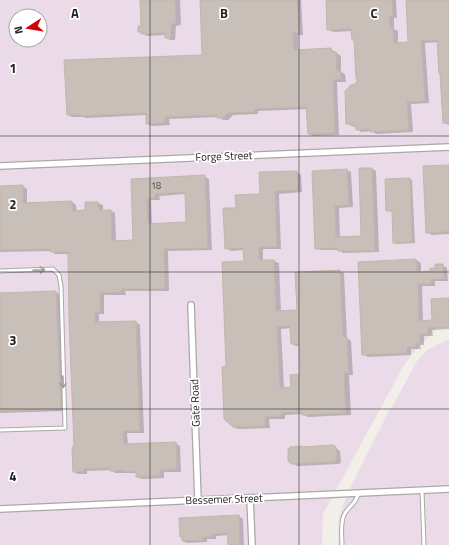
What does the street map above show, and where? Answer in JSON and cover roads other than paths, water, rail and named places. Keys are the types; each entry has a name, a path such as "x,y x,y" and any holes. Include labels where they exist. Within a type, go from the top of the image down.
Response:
{"street":[{"name":"Forge Street","path":"0,166 449,147"},
{"name":"Gate Road","path":"191,305 198,500"},
{"name":"Bessemer Street","path":"0,509 449,489"},
{"path":"250,498 252,545"}],"lane":[{"path":"0,271 53,269 59,275 61,286 65,428 0,430"},
{"path":"422,491 424,545"},
{"path":"342,545 342,524 344,517 348,510 356,502 358,493"}]}
